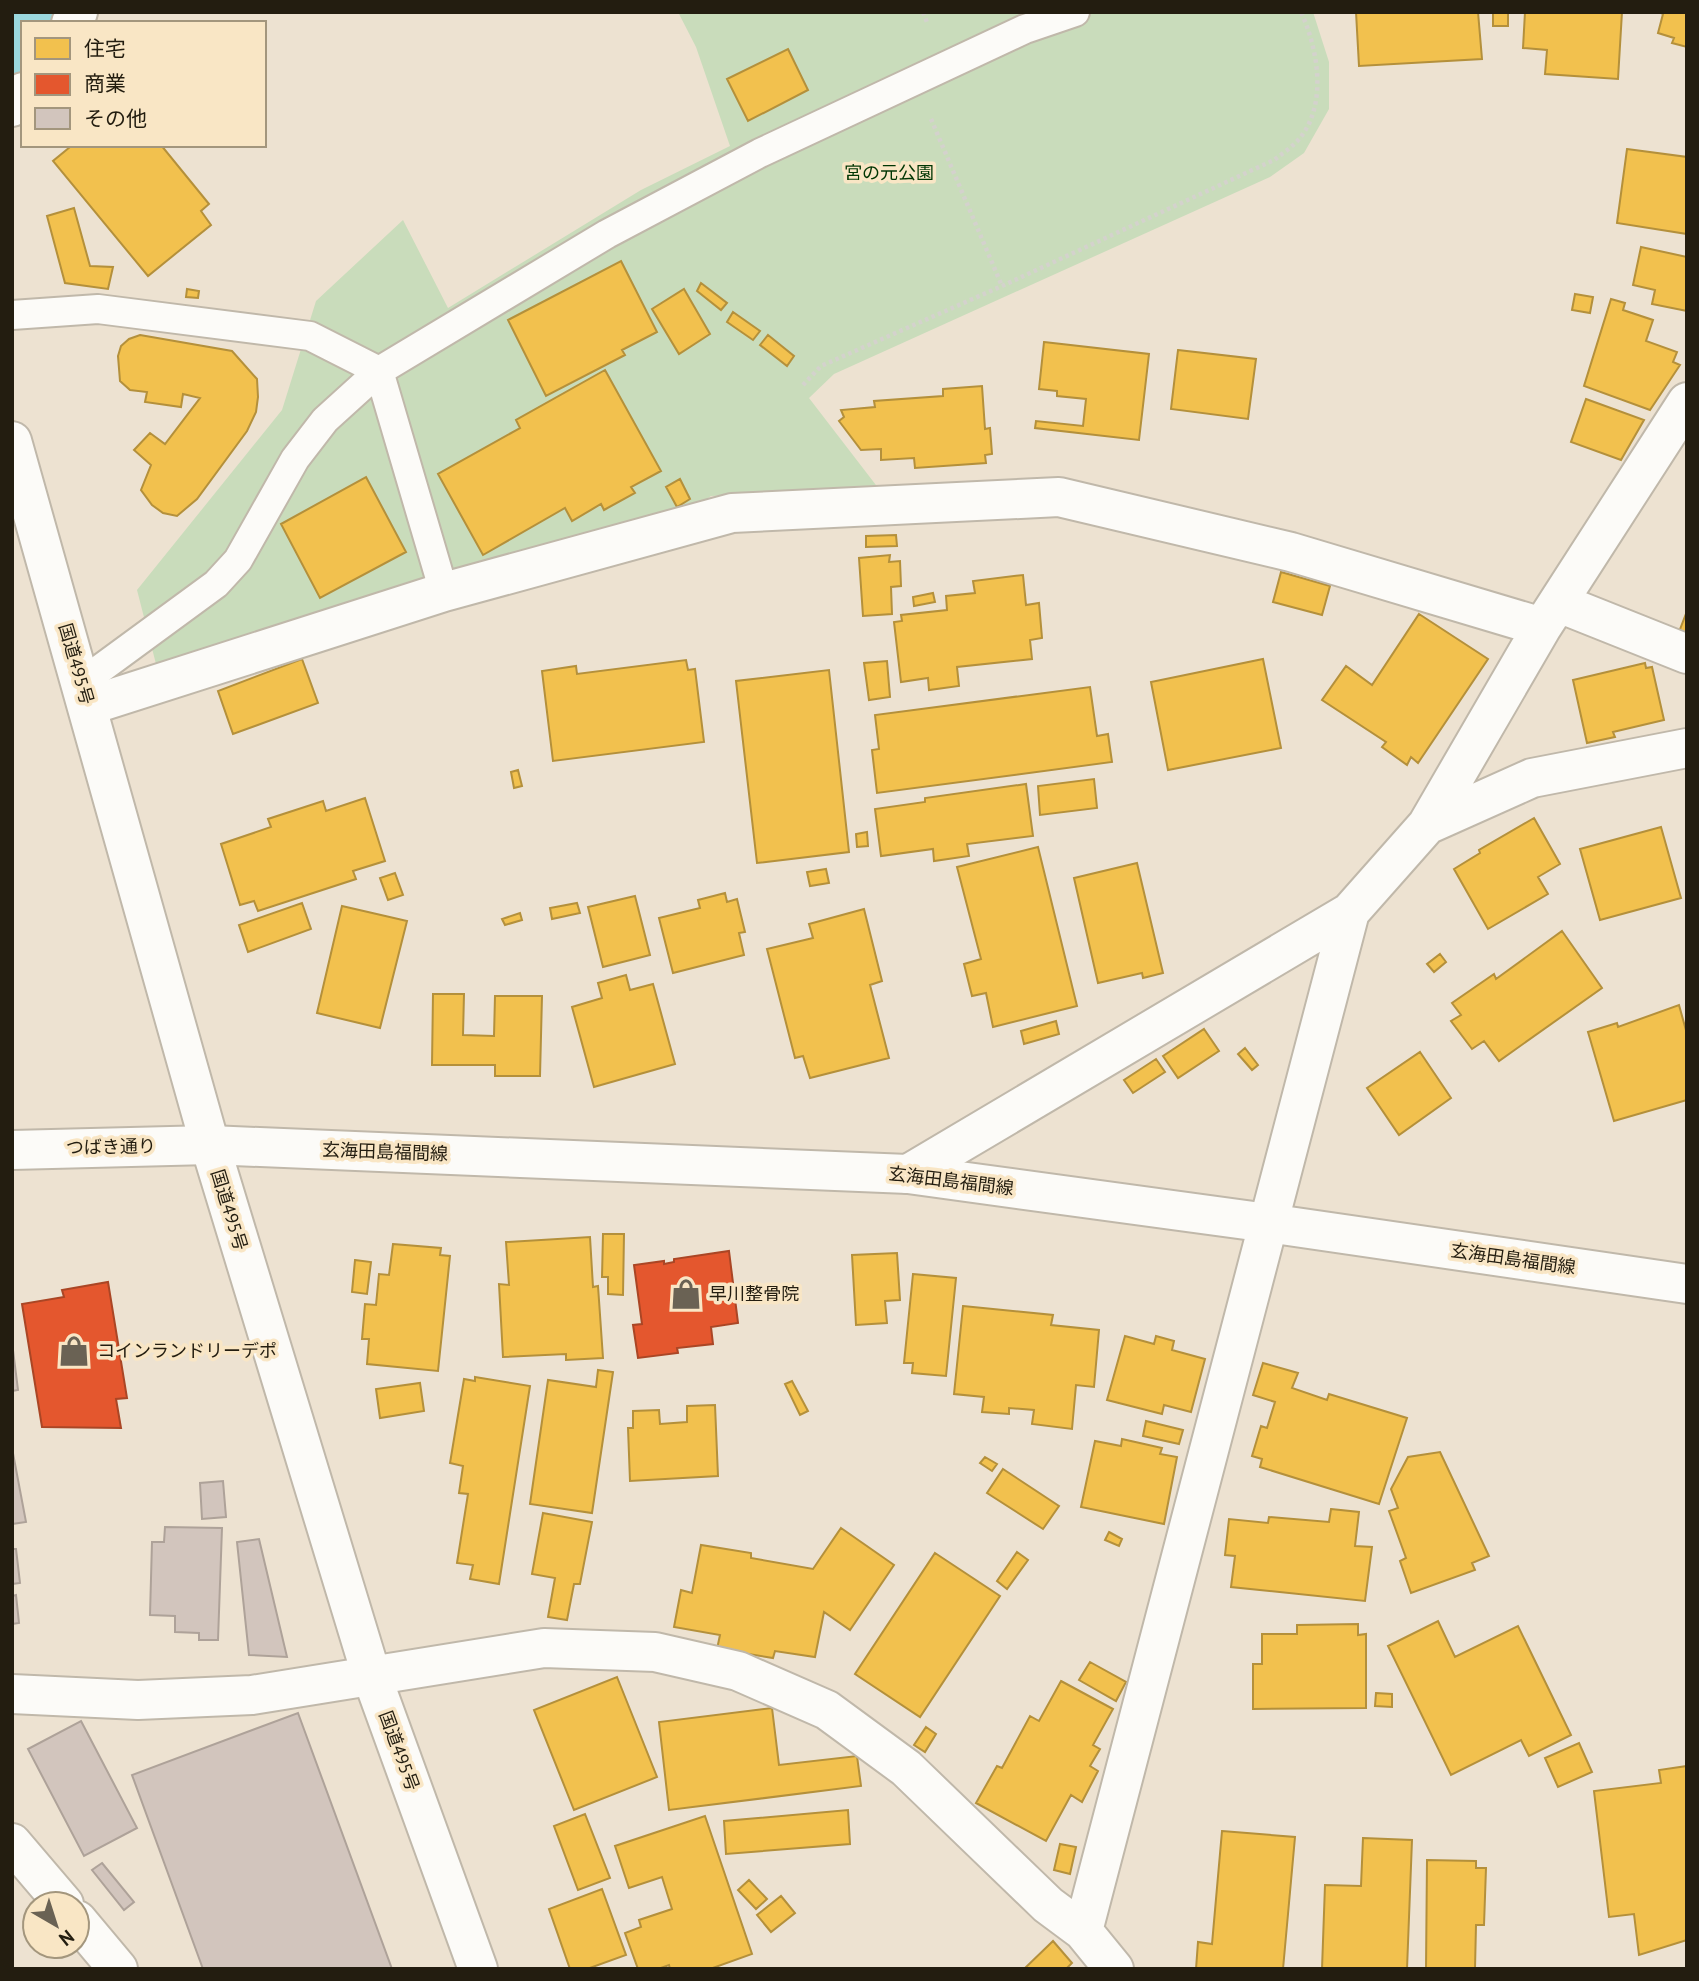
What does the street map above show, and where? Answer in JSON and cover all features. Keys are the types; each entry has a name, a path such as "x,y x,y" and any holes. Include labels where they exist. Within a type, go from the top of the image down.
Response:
{"main road":[{"path":"908,1174 1350,912 1427,825 1551,615 1687,402"},
{"name":"国道495号","path":"12,441 210,1145 371,1674 478,1969"},
{"path":"85,694 732,513 1059,497 1551,615 1687,654"},
{"path":"1427,825 1532,778 1687,748"},
{"path":"1083,1931 1350,912"},
{"name":"つばき通り","path":"12,1150 210,1145"},
{"name":"玄海田島福間線","path":"210,1145 908,1174 1687,1284"},
{"path":"12,1694 138,1700 252,1695 544,1648 655,1652 738,1671 827,1710 906,1768 1048,1905 1083,1931 1114,1969"},
{"path":"12,1843 52,1890"},
{"path":"91,1937 118,1969"}],"lane":[{"path":"85,694 216,584 238,560 295,459 325,420 379,371 607,234 760,153 1025,29 1075,12"},
{"path":"12,316 98,309 310,336 379,371 444,592"}],"path":[{"path":"803,385 821,366 1002,286 1274,160 1299,139 1314,109 1317,85 1314,56 1301,12"},
{"path":"914,80 1002,286"}],"green space":[{"name":"宮の元公園","path":"678,12 1313,12 1329,62 1329,109 1304,153 1270,177 834,374 809,398 879,489 711,496 680,518 590,535 156,664 137,590 282,410 316,301 403,220 448,308 641,190 730,146 696,47"}],"building: 住宅":[{"path":"1356,12 1478,12 1482,59 1359,66"},
{"path":"1493,12 1508,12 1508,26 1493,26"},
{"path":"1525,12 1622,12 1618,79 1545,74 1547,50 1523,48"},
{"path":"1659,12 1687,12 1687,47 1672,43 1674,38 1658,33 1663,14"},
{"path":"788,49 808,90 748,121 727,79"},
{"path":"70,147 163,147 209,204 201,211 211,225 148,276 53,161"},
{"path":"1627,149 1687,157 1687,234 1617,223"},
{"path":"74,208 90,266 113,267 108,289 65,283 47,216"},
{"path":"1641,247 1687,257 1687,311 1652,304 1655,290 1633,285"},
{"path":"621,261 657,332 622,350 625,355 546,396 508,320"},
{"path":"701,283 727,303 721,310 697,291"},
{"path":"187,289 199,291 198,298 186,297"},
{"path":"684,289 710,334 679,354 652,309"},
{"path":"1575,294 1593,297 1590,313 1572,310"},
{"path":"1611,299 1625,303 1623,310 1653,320 1646,341 1677,352 1673,362 1680,365 1650,410 1584,386"},
{"path":"733,312 760,331 753,340 727,322"},
{"path":"140,335 232,351 257,379 256,412 247,431 197,499 177,516 163,513 152,505 141,490 151,465 134,450 150,433 165,444 200,398 183,394 181,407 145,402 147,392 130,390 120,381 118,356 121,346"},
{"path":"768,335 794,356 787,366 760,345"},
{"path":"1044,342 1149,354 1139,440 1035,428 1036,421 1083,426 1086,399 1057,396 1057,391 1039,389"},
{"path":"1178,350 1256,359 1248,419 1171,409"},
{"path":"605,370 661,471 631,487 635,493 604,510 601,504 572,521 565,508 483,555 438,474 520,428 516,420"},
{"path":"982,386 985,429 990,428 992,454 985,455 986,463 915,468 914,458 881,460 881,449 861,450 839,421 844,417 841,410 875,407 874,401 943,396 943,389"},
{"path":"1586,399 1644,420 1621,460 1571,442"},
{"path":"366,477 406,552 320,598 281,524"},
{"path":"680,479 690,499 677,507 666,487"},
{"path":"896,535 897,546 866,547 866,536"},
{"path":"890,555 889,562 900,561 901,586 891,587 892,614 863,616 859,558"},
{"path":"1281,572 1330,586 1322,615 1273,602"},
{"path":"1023,575 1026,605 1039,603 1042,638 1030,640 1032,659 957,667 959,686 929,690 928,678 901,682 894,622 902,621 901,615 947,610 946,596 975,593 973,581"},
{"path":"933,593 935,602 914,606 913,597"},
{"path":"1687,611 1687,635 1679,632"},
{"path":"1419,614 1488,659 1418,763 1411,757 1407,765 1382,747 1386,742 1322,700 1346,666 1372,685"},
{"path":"302,659 318,703 233,734 218,691"},
{"path":"1263,659 1281,748 1168,770 1151,682"},
{"path":"686,660 688,670 695,669 704,742 553,761 542,671 576,666 577,674"},
{"path":"887,661 890,697 869,700 864,663"},
{"path":"1645,663 1646,668 1652,667 1664,720 1613,732 1615,737 1587,743 1573,680"},
{"path":"829,670 849,852 757,863 736,681"},
{"path":"1090,687 1097,736 1108,734 1112,762 877,793 872,750 879,749 875,715"},
{"path":"518,770 522,786 514,788 511,772"},
{"path":"1094,779 1097,808 1040,815 1038,786"},
{"path":"1026,784 1033,836 967,844 969,856 934,861 933,849 881,856 875,809 925,802 925,798"},
{"path":"365,798 385,861 353,871 356,879 258,911 254,901 240,905 221,844 271,827 268,819 323,801 326,811"},
{"path":"1534,818 1560,864 1538,877 1548,894 1488,929 1454,869 1480,853 1479,850"},
{"path":"1661,827 1681,898 1600,920 1580,849"},
{"path":"867,832 868,846 857,847 856,834"},
{"path":"1038,847 1077,1006 993,1027 986,993 972,996 964,964 981,959 957,867"},
{"path":"1137,863 1163,973 1143,978 1142,973 1098,983 1074,878"},
{"path":"826,869 829,883 810,886 807,872"},
{"path":"395,873 403,895 388,900 380,878"},
{"path":"725,893 727,902 737,899 745,932 739,933 744,955 673,973 659,918 700,908 698,900"},
{"path":"635,896 650,955 603,967 588,907"},
{"path":"302,903 311,929 248,952 239,925"},
{"path":"577,903 580,913 552,919 550,908"},
{"path":"342,906 407,921 380,1028 317,1013"},
{"path":"864,909 882,981 870,985 889,1058 810,1078 803,1056 795,1058 767,949 813,938 809,924"},
{"path":"520,913 522,920 505,925 502,919"},
{"path":"1562,931 1602,988 1499,1061 1484,1041 1472,1049 1451,1021 1461,1015 1452,1003 1494,974 1496,979"},
{"path":"1440,954 1446,962 1434,972 1427,964"},
{"path":"626,975 630,990 653,984 675,1064 594,1087 572,1007 602,998 598,983"},
{"path":"433,994 464,994 463,1035 494,1036 495,996 542,996 540,1076 495,1076 495,1065 432,1065"},
{"path":"1679,1005 1687,1034 1687,1100 1614,1121 1588,1032 1617,1023 1618,1027"},
{"path":"1056,1021 1059,1034 1024,1044 1021,1031"},
{"path":"1204,1029 1219,1051 1178,1078 1163,1056"},
{"path":"1245,1048 1258,1065 1252,1070 1238,1054"},
{"path":"1420,1052 1451,1098 1399,1135 1367,1088"},
{"path":"1156,1059 1165,1072 1133,1093 1124,1080"},
{"path":"603,1234 624,1234 623,1295 608,1294 608,1277 602,1277"},
{"path":"590,1237 593,1287 598,1286 603,1358 566,1360 566,1354 503,1357 499,1284 509,1285 506,1242"},
{"path":"393,1244 441,1248 440,1255 450,1256 438,1371 367,1364 369,1339 362,1339 365,1304 376,1305 379,1274 389,1275"},
{"path":"897,1253 900,1300 885,1301 887,1323 856,1325 852,1255"},
{"path":"355,1260 371,1262 367,1294 352,1292"},
{"path":"913,1274 956,1278 946,1376 912,1373 913,1363 904,1363"},
{"path":"963,1306 1053,1315 1051,1325 1099,1330 1094,1387 1076,1385 1072,1429 1032,1424 1034,1410 1009,1408 1009,1414 982,1412 984,1397 954,1394"},
{"path":"1125,1336 1154,1344 1156,1336 1174,1341 1172,1350 1205,1359 1191,1412 1164,1405 1162,1414 1107,1400"},
{"path":"1263,1363 1298,1373 1292,1388 1327,1400 1329,1394 1407,1418 1379,1504 1260,1467 1262,1459 1252,1456 1261,1426 1267,1428 1275,1402 1253,1395"},
{"path":"598,1370 613,1372 592,1513 530,1504 548,1380 596,1387"},
{"path":"475,1377 530,1386 499,1584 470,1579 473,1565 457,1563 468,1494 459,1493 463,1466 450,1463 464,1379 475,1381"},
{"path":"792,1381 808,1411 800,1415 785,1384"},
{"path":"420,1383 424,1411 380,1418 376,1389"},
{"path":"715,1405 718,1476 630,1481 628,1428 633,1428 633,1411 659,1410 660,1424 687,1422 687,1406"},
{"path":"1146,1421 1183,1430 1179,1444 1143,1436"},
{"path":"1122,1439 1162,1448 1160,1454 1177,1457 1164,1524 1081,1507 1095,1441 1121,1446"},
{"path":"1440,1452 1489,1556 1472,1563 1475,1570 1411,1593 1400,1561 1406,1558 1389,1511 1398,1508 1391,1489 1408,1457"},
{"path":"985,1457 997,1464 992,1471 980,1463"},
{"path":"1003,1469 1059,1506 1043,1529 987,1493"},
{"path":"1331,1509 1359,1512 1355,1546 1372,1547 1365,1601 1231,1587 1235,1556 1225,1555 1229,1519 1268,1523 1269,1517 1329,1522"},
{"path":"543,1513 592,1522 580,1584 574,1584 567,1620 548,1617 555,1578 532,1574"},
{"path":"841,1528 894,1565 850,1630 824,1612 815,1657 775,1651 773,1658 717,1649 720,1635 674,1627 681,1590 692,1593 701,1545 751,1553 751,1558 813,1569"},
{"path":"1109,1532 1122,1539 1119,1546 1105,1540"},
{"path":"1017,1552 1028,1560 1007,1589 997,1581"},
{"path":"935,1553 1000,1596 920,1717 855,1674"},
{"path":"1438,1621 1455,1657 1518,1626 1571,1735 1529,1756 1521,1740 1451,1775 1388,1646"},
{"path":"1358,1624 1358,1635 1366,1634 1366,1708 1253,1709 1253,1664 1262,1664 1262,1634 1297,1634 1297,1625"},
{"path":"1090,1662 1126,1682 1116,1701 1079,1680"},
{"path":"617,1677 657,1777 574,1810 534,1710"},
{"path":"1061,1681 1113,1709 1093,1745 1100,1749 1090,1766 1098,1771 1082,1802 1071,1795 1046,1841 976,1803 997,1766 1002,1768 1030,1716 1039,1721"},
{"path":"1376,1693 1392,1694 1392,1707 1375,1706"},
{"path":"772,1708 779,1765 857,1756 861,1786 669,1810 659,1722"},
{"path":"926,1727 936,1734 925,1752 914,1745"},
{"path":"1579,1743 1592,1772 1558,1787 1545,1758"},
{"path":"1687,1766 1687,1940 1639,1955 1634,1914 1609,1917 1594,1791 1661,1783 1659,1770"},
{"path":"848,1810 850,1844 726,1854 724,1821"},
{"path":"585,1814 610,1878 578,1890 554,1826"},
{"path":"705,1816 752,1954 710,1969 670,1969 669,1965 658,1969 638,1969 625,1933 641,1927 639,1920 672,1909 662,1877 629,1888 615,1846"},
{"path":"1222,1831 1295,1837 1283,1969 1196,1969 1198,1942 1212,1944"},
{"path":"1363,1838 1412,1840 1407,1969 1322,1969 1325,1885 1361,1886"},
{"path":"1060,1844 1076,1847 1070,1874 1054,1870"},
{"path":"1427,1860 1476,1861 1476,1868 1486,1868 1484,1925 1476,1925 1475,1969 1426,1969"},
{"path":"749,1880 767,1899 756,1909 738,1890"},
{"path":"602,1889 626,1955 587,1969 570,1969 549,1909"},
{"path":"781,1896 795,1913 771,1932 757,1915"},
{"path":"1053,1941 1072,1963 1066,1969 1024,1969"}],"building: 商業":[{"name":"早川整骨院","path":"729,1251 738,1323 711,1327 713,1344 677,1348 678,1353 638,1358 633,1325 642,1324 634,1265 664,1261 664,1264 674,1262 674,1259"},
{"name":"コインランドリーデポ","path":"108,1282 127,1398 116,1399 121,1428 42,1427 22,1304 64,1297 62,1290"}],"building: その他":[{"path":"12,1342 18,1390 12,1391"},
{"path":"12,1448 26,1522 12,1524"},
{"path":"223,1481 226,1517 202,1519 200,1483"},
{"path":"165,1527 222,1528 218,1640 199,1640 199,1633 175,1632 175,1616 150,1615 152,1542 164,1542"},
{"path":"259,1539 287,1657 249,1655 237,1542"},
{"path":"12,1549 16,1549 20,1583 12,1584"},
{"path":"16,1595 19,1623 12,1624 12,1596"},
{"path":"298,1713 392,1969 203,1969 132,1775"},
{"path":"81,1721 137,1828 84,1856 28,1749"},
{"path":"102,1863 134,1902 124,1910 92,1870"}],"waterway":[{"path":"12,26 24,12"}],"place":[{"name":"早川整骨院","path":"686,1294"},
{"name":"コインランドリーデポ","path":"74,1351"}]}
